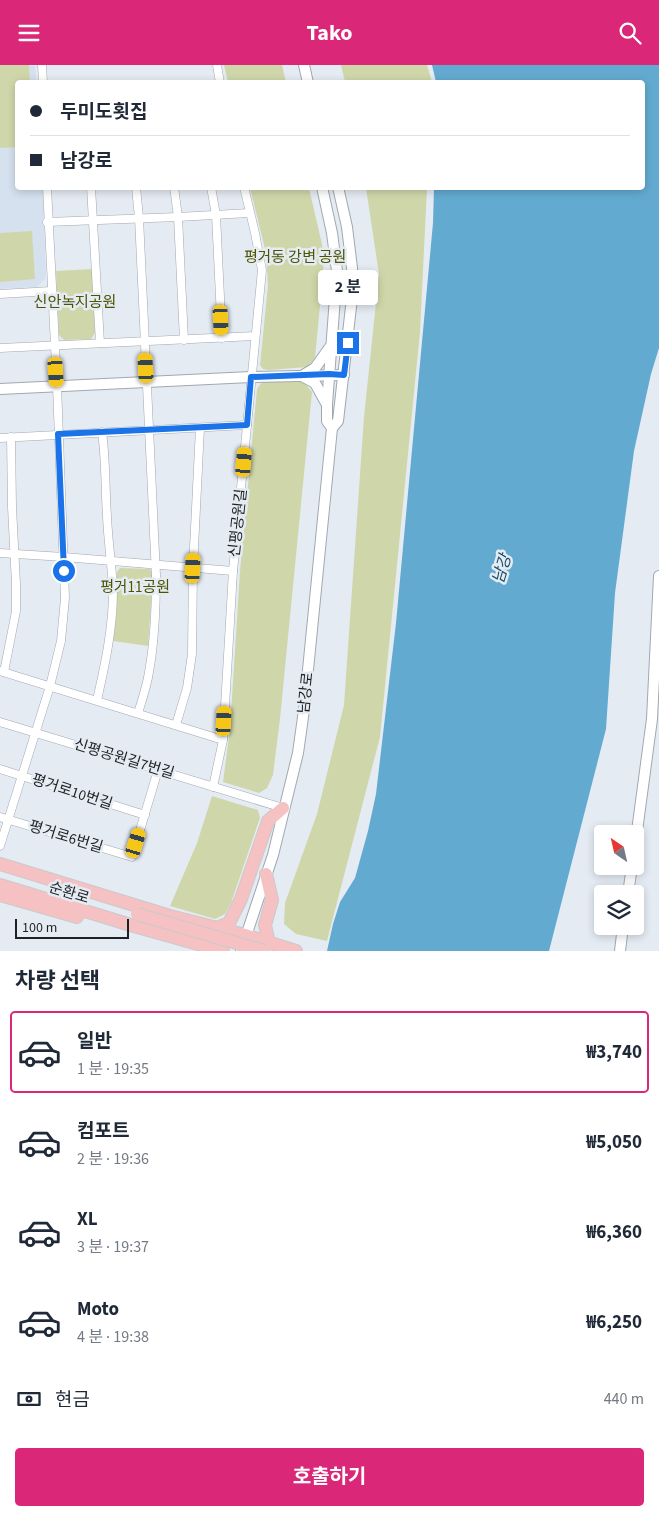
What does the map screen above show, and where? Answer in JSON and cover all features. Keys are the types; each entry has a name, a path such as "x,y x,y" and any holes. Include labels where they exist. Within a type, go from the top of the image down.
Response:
{"main road":[{"path":"217,928 229,923 241,899 268,821 284,808"},
{"path":"0,864 170,916 245,935 266,947"},
{"name":"순환로","path":"0,871 135,920"},
{"path":"266,873 272,900 265,925 266,947"},
{"name":"순환로","path":"0,885 135,920"},
{"path":"0,895 197,950"},
{"path":"135,920 266,947 296,951"},
{"path":"135,920 223,951"}],"street":[{"path":"42,65 43,80"},
{"path":"217,65 220,80"},
{"path":"304,65 307,80"},
{"path":"0,846 4,818 22,776 50,686 61,641 65,598 57,385 46,190"},
{"path":"91,190 100,343"},
{"path":"136,190 156,565 154,637 149,673 138,713"},
{"path":"174,190 178,217 184,340"},
{"path":"212,190 216,215 222,338"},
{"name":"신평공원길","path":"213,787 223,740 233,571 262,270 245,190"},
{"name":"남강로","path":"323,190 332,233 337,271 327,404 327,421 332,428"},
{"name":"남강로","path":"241,951 273,855 298,753 304,710 332,428 338,421 352,298 352,268 347,227 339,190"},
{"path":"48,221 250,213"},
{"path":"0,294 51,291"},
{"path":"0,348 255,336"},
{"path":"302,375 316,368 331,346"},
{"path":"302,375 315,383 327,404"},
{"path":"0,389 251,377 344,375"},
{"path":"0,438 247,425"},
{"path":"176,725 187,688 192,654 193,568 200,428"},
{"path":"97,700 106,661 113,593 102,432"},
{"path":"11,437 16,611 2,672 223,740"},
{"path":"0,553 233,571"},
{"path":"638,825 652,719 659,576"},
{"name":"신평공원길7번길","path":"0,722 213,787"},
{"name":"평거로10번길","path":"0,769 145,815"},
{"path":"145,815 158,769"},
{"path":"213,787 284,808"},
{"name":"평거로6번길","path":"4,818 132,857 145,815"},
{"path":"620,950 622,935"}],"shaded area":[{"path":"0,65 35,66 37,80 15,80 15,190 43,190 46,278 37,287 0,289"}],"green space":[{"path":"0,65 29,65 30,80 15,80 15,147 0,148"},
{"path":"224,65 282,65 286,80 228,80"},
{"path":"341,65 427,65 431,80 345,80"},
{"name":"평거동 강변 공원","path":"250,190 309,190 324,253 315,358 307,367 269,370 263,369 260,365 268,285 266,253"},
{"path":"366,190 427,190 420,332 380,737 327,941 296,934 284,924 285,903 317,814 344,705 364,417 379,274"},
{"path":"32,231 35,279 0,282 0,233"},
{"name":"신안녹지공원","path":"92,269 95,333 91,339 64,340 59,335 56,271"},
{"path":"303,381 312,392 280,719 273,775 267,788 259,793 223,782 230,729 240,571 257,389 262,382"},
{"name":"평거11공원","path":"120,568 150,569 153,574 148,646 113,641 117,609 117,572"},
{"path":"212,796 258,810 260,818 231,903 225,914 215,919 170,906 197,843"}],"water":[{"name":"남강","path":"432,65 659,65 659,348 651,374 634,451 615,593 606,729 549,951 327,951 340,902 355,878 376,794 396,623 433,223 434,190 645,190 645,80 436,80"}],"route":[{"path":"64,571 58,434 247,425 251,377 344,375 348,343"}]}
